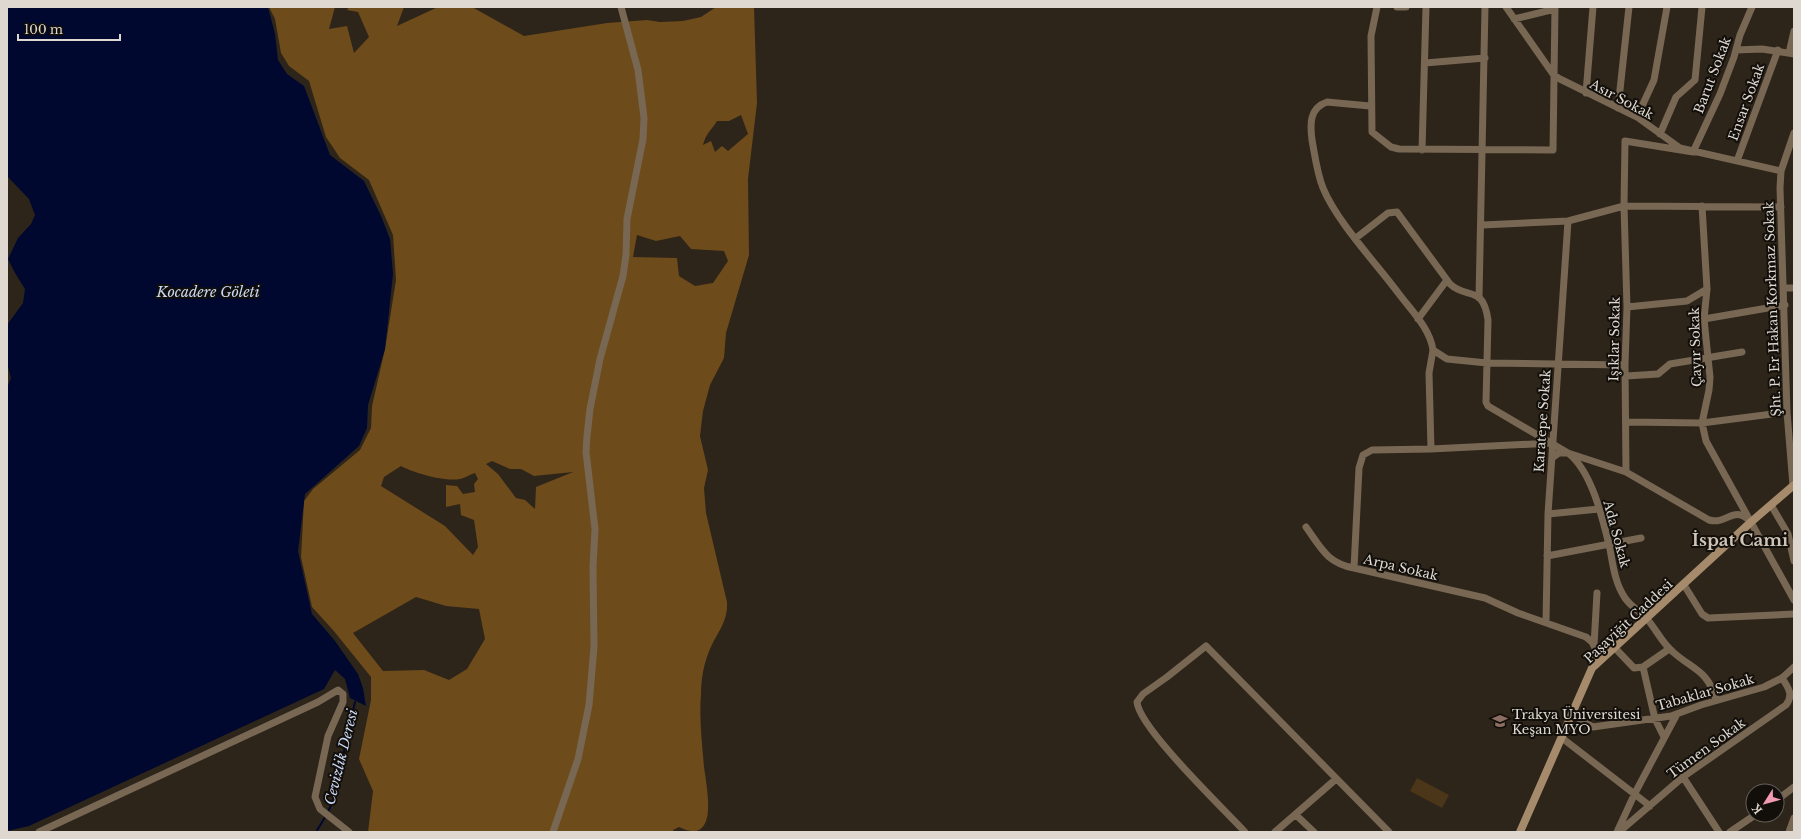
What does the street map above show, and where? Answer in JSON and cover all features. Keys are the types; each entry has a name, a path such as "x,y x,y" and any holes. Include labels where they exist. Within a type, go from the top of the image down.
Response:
{"main road":[{"name":"Paşayiğit Caddesi","path":"1520,832 1592,668 1751,522 1794,486"}],"street":[{"path":"553,832 578,759 589,706 594,647 594,529 586,452 587,436 590,409 600,359 623,276 626,255 627,219 643,139 644,118 638,70 622,7"},
{"path":"1377,7 1371,36 1371,129 1373,134 1395,149 1553,150 1555,8 1514,19"},
{"path":"1397,7 1406,7"},
{"path":"1422,150 1426,7"},
{"path":"1479,298 1482,225 1485,7"},
{"name":"Asır Sokak","path":"1506,7 1553,74 1564,81 1637,118 1678,147 1693,152 1781,171"},
{"path":"1586,93 1593,7"},
{"path":"1618,108 1629,7"},
{"path":"1637,118 1654,80 1667,7"},
{"path":"1660,134 1675,99 1695,80 1702,7"},
{"name":"Barut Sokak","path":"1693,152 1720,94 1741,32 1752,7"},
{"path":"1736,50 1756,48 1778,50 1792,54 1794,32"},
{"name":"Ensar Sokak","path":"1737,162 1778,50"},
{"path":"1425,63 1485,58"},
{"path":"1370,106 1325,102 1315,111 1310,122 1317,168 1323,188 1338,214 1418,319 1431,339 1433,350 1429,373 1431,448"},
{"name":"Şht. P. Er Hakan Korkmaz Sokak","path":"1794,133 1781,171 1787,412 1794,486"},
{"name":"Işıklar Sokak","path":"1626,472 1627,422 1625,365 1627,307 1624,206 1625,141 1693,152"},
{"path":"1482,225 1568,221 1624,206 1781,207"},
{"name":"Çayır Sokak","path":"1702,206 1707,289 1704,319 1710,385 1702,423 1706,441 1794,600"},
{"path":"1356,238 1388,213 1397,212 1447,280 1457,290 1472,293 1479,298 1486,310 1488,320 1487,405 1568,453 1626,472 1710,520 1718,521 1737,513 1743,515 1751,522"},
{"name":"Karatepe Sokak","path":"1546,622 1548,514 1568,221"},
{"path":"1418,319 1447,280"},
{"path":"1472,293 1476,291 1480,283"},
{"path":"1784,288 1794,288"},
{"path":"1627,307 1687,301 1707,289"},
{"path":"1704,319 1785,305"},
{"path":"1433,350 1447,359 1487,363 1625,365"},
{"path":"1626,376 1658,374 1670,364 1742,352"},
{"path":"1627,422 1702,423 1787,412"},
{"name":"Arpa Sokak","path":"1553,443 1372,450 1366,452 1362,457 1356,489 1354,568 1485,598 1518,613 1586,637 1595,647"},
{"path":"1552,458 1558,453 1568,453"},
{"name":"Ada Sokak","path":"1568,453 1584,470 1599,509 1609,544 1616,581 1621,590 1630,604 1646,618 1670,649 1704,677 1712,686 1716,700"},
{"path":"1771,505 1790,537 1794,561"},
{"path":"1548,514 1599,509"},
{"path":"1306,527 1330,559 1339,565 1354,568"},
{"path":"1785,528 1794,531"},
{"path":"1547,556 1641,538"},
{"path":"1684,585 1702,614 1708,618 1794,614"},
{"path":"1592,668 1597,656 1595,647 1597,593"},
{"path":"1245,832 1154,733 1137,702 1143,694 1206,646 1389,832"},
{"path":"1595,647 1601,655 1612,650 1634,668 1643,667 1670,649"},
{"path":"1643,667 1655,719 1664,737"},
{"name":"Tabaklar Sokak","path":"1572,714 1593,727 1655,719 1677,714 1716,700 1756,690 1782,678 1794,667"},
{"name":"Tümen Sokak","path":"1618,832 1683,777 1786,705 1789,700 1790,692 1782,678"},
{"path":"39,832 318,702 338,690 343,694 343,702 328,736 315,794 316,802 323,812 349,832"},
{"path":"1618,832 1635,793 1677,714"},
{"path":"1562,738 1650,806"},
{"path":"1683,777 1719,832"},
{"path":"1275,832 1336,779"},
{"path":"1785,794 1794,787"},
{"path":"1296,815 1314,832"},
{"path":"1789,832 1794,818"},
{"path":"1730,832 1745,822"}],"shaded area":[{"path":"269,7 335,7 329,29 347,26 354,53 369,37 358,12 347,10 349,7 404,7 397,26 438,7 472,7 524,36 607,23 647,20 660,22 683,21 701,17 716,7 754,7 757,103 748,179 749,255 726,333 724,358 710,385 703,411 700,436 708,470 704,488 706,513 727,602 724,621 708,654 702,676 700,703 708,809 706,821 701,829 691,831 679,827 673,830 674,832 368,832 373,791 359,759 371,700 371,677 333,630 312,607 301,557 304,501 313,489 360,450 371,428 372,406 385,349 396,280 393,235 369,180 340,158 326,137 309,81 289,66 281,53 275,19","holes":["741,115 748,134 728,151 722,146 715,152 711,141 703,145 707,135 717,121 729,121","637,235 656,241 680,236 691,249 724,251 728,261 713,283 695,286 679,276 677,258 633,257","492,461 510,469 521,469 534,476 573,472 536,487 535,509 525,500 516,498 498,474 486,464","401,466 421,474 454,480 464,478 475,473 478,479 474,484 475,492 463,494 457,486 446,485 446,507 460,504 461,515 474,520 478,547 473,555 445,526 381,486 384,477","416,597 446,606 479,609 485,639 467,669 449,680 424,670 383,671 353,633"]},
{"path":"1417,778 1449,795 1442,808 1410,791"}],"water":[{"name":"Kocadere Göleti","path":"7,7 268,7 275,34 278,60 287,74 304,86 330,155 364,181 381,216 390,239 393,274 385,349 368,405 367,428 359,446 305,494 298,551 312,614 335,641 358,674 363,688 366,706 350,698 345,679 335,670 324,689 29,826 7,831 7,388 11,378 7,363 7,325 23,303 25,289 8,259 18,238 31,224 35,215 29,199 7,176"}],"waterway":[{"name":"Cevizlik Deresi","path":"316,832 333,801 355,702"}],"place":[{"name":"Trakya Üniversitesi Keşan MYO","path":"1500,721"}],"district":[{"name":"İspat Cami","path":"1740,540"}]}
